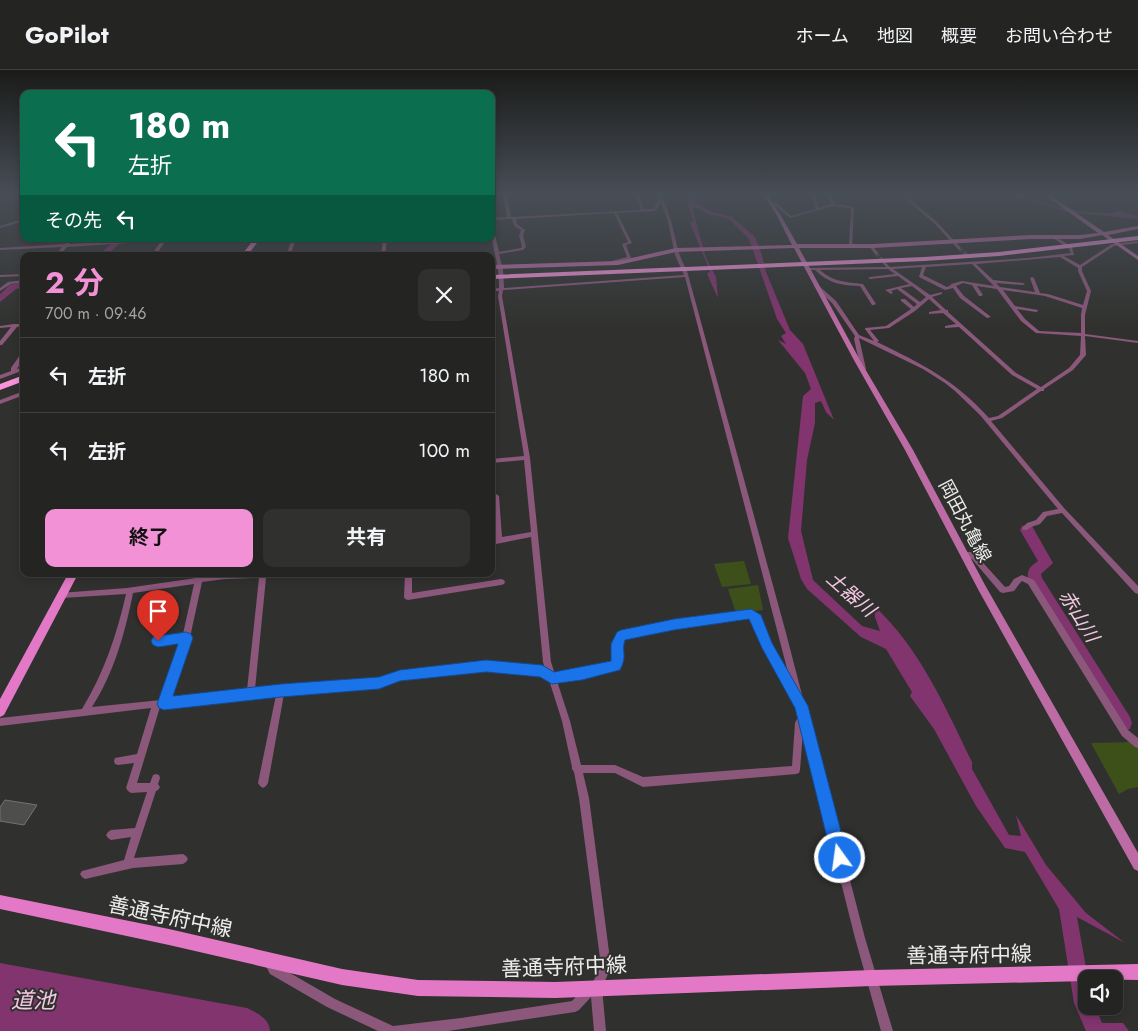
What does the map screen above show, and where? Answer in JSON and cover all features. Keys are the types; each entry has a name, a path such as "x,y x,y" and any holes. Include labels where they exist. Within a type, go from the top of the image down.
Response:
{"highway":[{"path":"495,272 815,264 924,259 1104,238"},
{"path":"1058,243 1138,238"},
{"path":"0,387 20,380"},
{"path":"0,391 20,384"}],"main road":[{"name":"岡田丸亀線","path":"787,238 790,246 815,264 816,286 909,450 965,555 1138,865"},
{"path":"495,272 605,264 634,260 678,250 790,246 871,246 1020,238"},
{"path":"1035,238 1058,243 1083,238"},
{"path":"1108,238 1138,258"},
{"path":"0,711 72,577"},
{"name":"善通寺府中線","path":"0,902 169,937 366,982 418,988 501,990 872,978 1138,972"}],"street":[{"path":"498,253 522,249 524,247 522,238"},
{"path":"605,264 629,258 624,244 630,243 628,238"},
{"path":"675,238 887,1031"},
{"path":"851,238 851,246"},
{"path":"948,238 959,248"},
{"path":"61,252 69,242"},
{"path":"0,249 136,242"},
{"path":"495,242 498,253 495,267"},
{"path":"1080,267 1117,244 1138,242"},
{"path":"815,264 889,268 1073,254 1073,250 1058,243"},
{"path":"871,246 876,253"},
{"path":"1061,256 1080,267"},
{"path":"970,257 1000,290 1023,320 1038,332 1138,342"},
{"path":"884,262 898,275 929,296 1014,374 1042,390"},
{"path":"815,264 826,280 846,285 861,285 874,304"},
{"path":"924,266 921,276 947,289 962,282 1000,290 1038,294 1084,307"},
{"path":"988,420 1000,417 1042,390 1080,360 1083,355 1084,307 1089,291 1080,267"},
{"path":"269,961 274,970 331,1003 393,1031 462,1024 575,1006 594,987 606,968 584,798 566,722 547,662 542,628 527,458 500,296 502,289 495,274"},
{"path":"0,276 20,275"},
{"path":"870,278 898,275"},
{"path":"495,290 686,276"},
{"path":"1032,278 1038,294"},
{"path":"992,281 1023,284"},
{"path":"0,290 10,283 20,282"},
{"path":"974,284 982,295"},
{"path":"892,294 887,290 912,285"},
{"path":"816,286 834,302 857,336 893,353 956,388 988,420 1004,443 1062,511 1138,592"},
{"path":"953,286 962,297 989,317"},
{"path":"898,288 920,304"},
{"path":"893,353 872,336 867,329 887,327 914,309 929,296 940,293"},
{"path":"903,300 914,309"},
{"path":"1013,307 1036,310"},
{"path":"931,313 946,312"},
{"path":"0,326 20,324"},
{"path":"0,344 16,325"},
{"path":"947,327 960,325"},
{"path":"857,336 856,339 864,371"},
{"path":"14,372 14,368 20,359"},
{"path":"0,377 20,370"},
{"path":"0,402 20,394"},
{"path":"495,461 527,458"},
{"path":"496,496 500,541"},
{"path":"1025,528 1029,524 1038,522 1045,514 1062,511"},
{"path":"495,542 534,534"},
{"path":"965,555 971,555 1003,590 1011,589 1022,578 1031,582 1125,733 1138,744"},
{"path":"62,595 130,590 216,577"},
{"path":"251,694 263,577"},
{"path":"408,577 408,597 501,582"},
{"path":"127,865 155,782 131,788 140,758 186,638 199,579"},
{"path":"85,712 102,685 125,616 130,590"},
{"path":"0,722 281,690 379,683 400,676 486,666 542,671 552,678 615,666 619,659 617,644 621,636 674,625 751,614 756,618 766,644 802,710 799,723 796,770 643,782 615,769 576,769"},
{"path":"158,641 186,638"},
{"path":"263,783 281,690"},
{"path":"118,761 140,758"},
{"path":"111,835 138,832"},
{"path":"85,874 127,865 183,859"},
{"path":"594,987 600,1031"}],"green space":[{"path":"744,561 751,584 722,587 714,564"},
{"path":"758,585 763,610 736,613 728,589"},
{"path":"1134,742 1138,748 1138,787 1128,789 1119,794 1091,743"}],"water":[{"path":"696,238 700,238 706,258 716,277 718,298 707,274 710,271"},
{"path":"748,238 755,238 766,272 790,330 803,344 834,420 826,412 821,401 815,403 815,423 807,460 801,531 813,580 862,626 880,631 875,617 874,606 905,640 930,679 952,720 972,762 972,769 1009,835 1021,836 1016,815 1046,865 1086,913 1125,943 1077,917 1086,970 1078,970 1078,1012 1074,1003 1059,909 1025,852 1005,848 976,806 934,729 910,696 912,692 886,649 861,637 807,589 801,579 788,538 803,396 811,389 805,373 778,340 786,344 781,336 786,333 777,319"},
{"name":"道池","path":"0,963 247,1008 265,1019 270,1031 0,1031"},
{"path":"1079,1015 1099,1015 1102,1023 1123,1023 1129,1031 1086,1031"}],"building":[{"path":"5,800 37,805 24,825 0,821 0,807"}],"waterway":[{"path":"106,252 117,242"},
{"path":"0,299 13,287 20,285"},
{"name":"赤山川","path":"1027,530 1046,563 1034,572 1035,579 1124,723"}],"tunnel":[{"path":"959,248 969,257"},
{"path":"876,253 884,262"}],"route":[{"path":"158,641 186,638 164,704 281,690 379,683 400,676 486,666 542,671 552,678 582,674 615,666 619,659 617,644 621,636 674,625 751,614 756,618 766,644 801,706 840,858"}],"water label":[{"name":"土器川","path":"851,594"}]}
